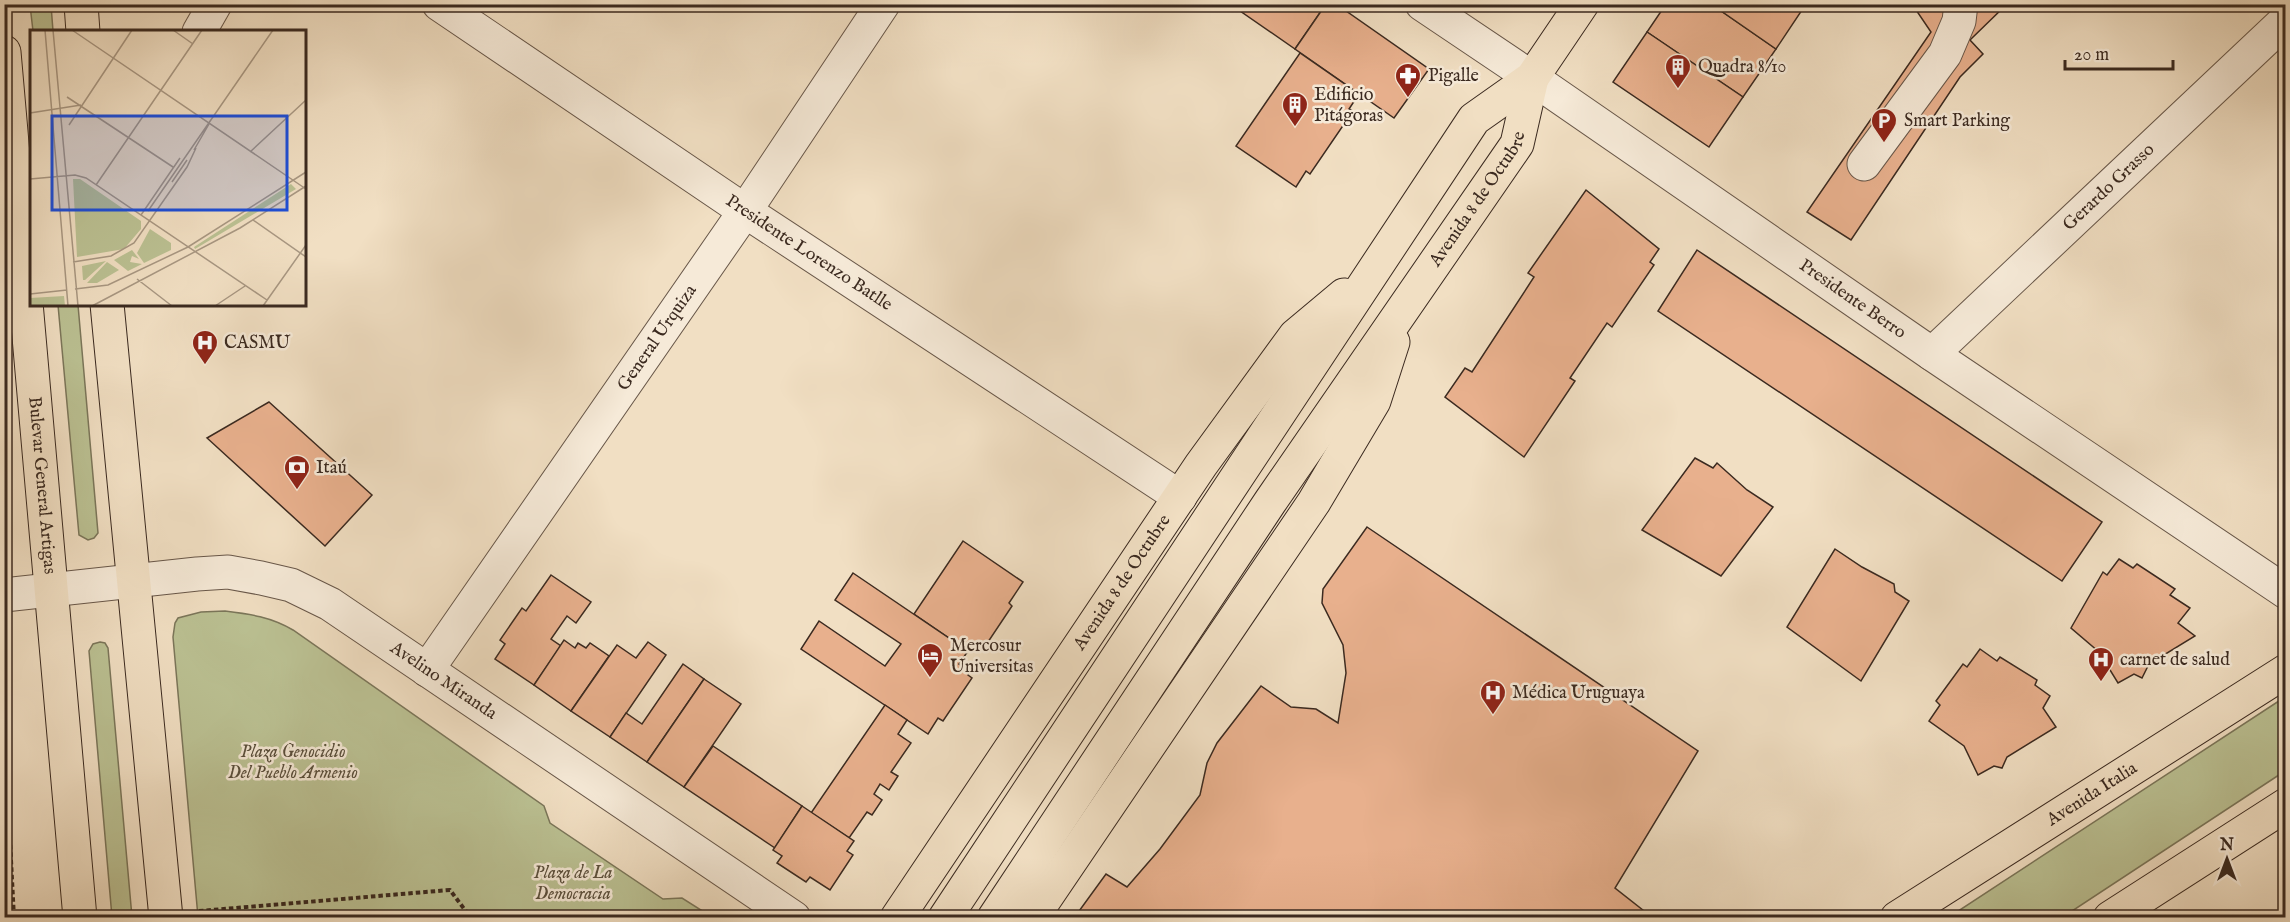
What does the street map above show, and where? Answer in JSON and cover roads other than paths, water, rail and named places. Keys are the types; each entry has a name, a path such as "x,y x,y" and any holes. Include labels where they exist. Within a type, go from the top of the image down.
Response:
{"main road":[{"path":"81,4 83,30"},
{"name":"Avenida 8 de Octubre","path":"945,918 1474,119 1532,78 1582,4"},
{"name":"Bulevar General Artigas","path":"4,52 80,918"},
{"name":"Avenida 8 de Octubre","path":"994,918 1270,502 1517,144 1532,78"},
{"name":"Avenida 8 de Octubre","path":"897,918 1201,465 1296,336 1373,271"},
{"path":"107,306 165,916"},
{"name":"Avenida 8 de Octubre","path":"1032,918 1314,502 1374,401 1403,311"},
{"name":"Avenida Italia","path":"1898,918 2286,671"},
{"path":"2110,918 2286,806"}],"street":[{"path":"200,30 215,4"},
{"name":"Presidente Lorenzo Batlle","path":"439,4 745,211 1180,497"},
{"name":"General Urquiza","path":"427,670 745,211 883,4"},
{"name":"Presidente Berro","path":"1422,4 1932,354 2286,592"},
{"path":"1864,164 1945,54 1959,21 1960,4"},
{"name":"Gerardo Grasso","path":"1932,354 2286,20"},
{"name":"Avelino Miranda","path":"4,595 197,574 228,573 291,585 330,604 794,918"}],"place":[{"name":"Quadra 8/10","path":"1678,90"},
{"name":"Pigalle","path":"1408,99"},
{"name":"Edificio Pitágoras","path":"1295,128"},
{"name":"Smart Parking","path":"1884,144"},
{"name":"CASMU","path":"205,366"},
{"name":"Itaú","path":"297,491"},
{"name":"Mercosur Universitas","path":"930,679"},
{"name":"carnet de salud","path":"2101,683"},
{"name":"Médica Uruguaya","path":"1493,716"}],"park label":[{"name":"Plaza Genocidio Del Pueblo Armenio","path":"293,762"},
{"name":"Plaza de La Democracia","path":"573,883"}]}
